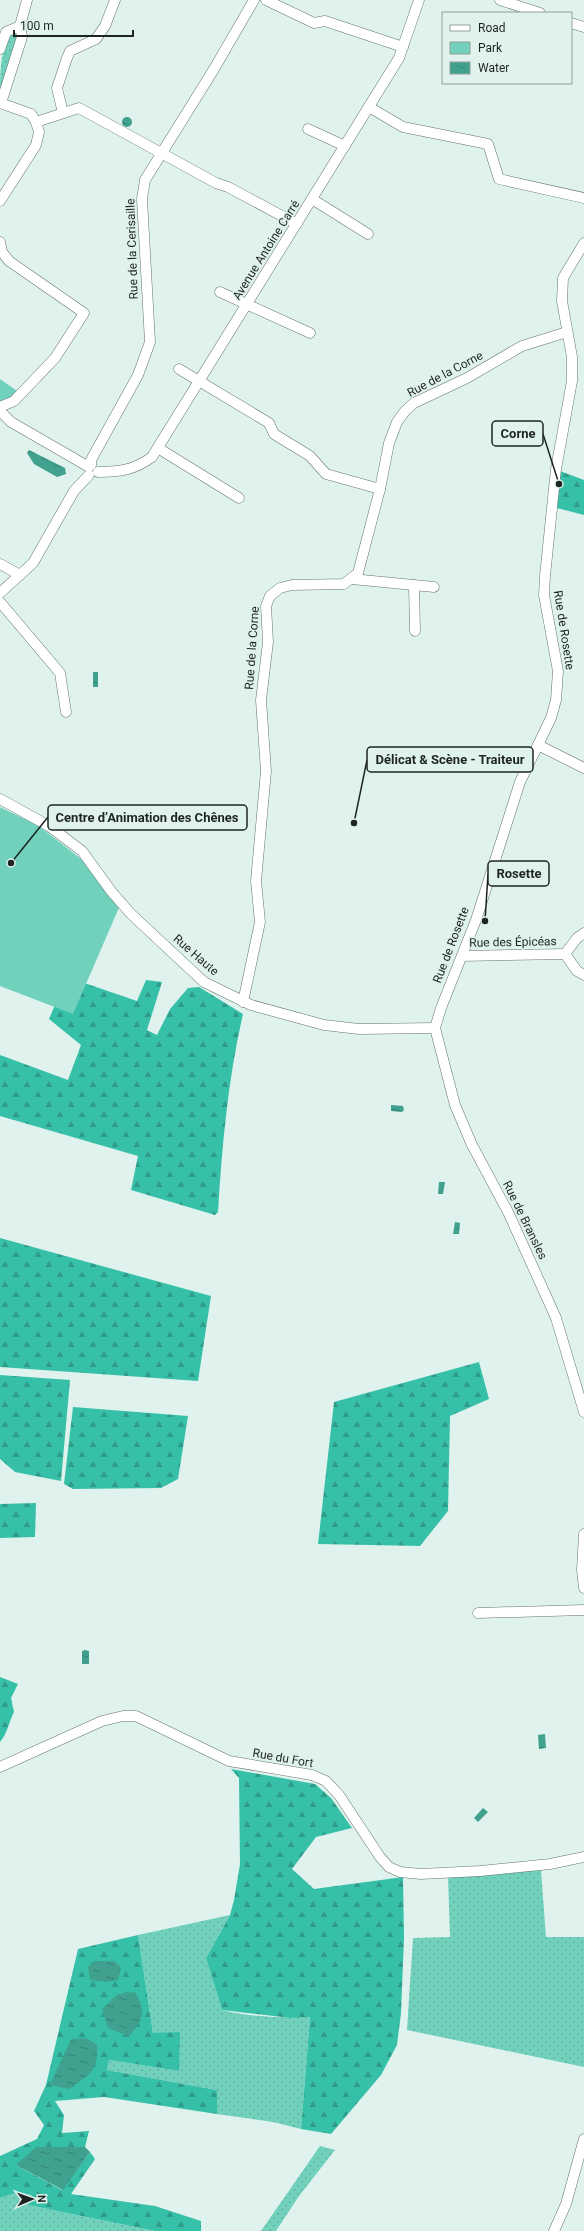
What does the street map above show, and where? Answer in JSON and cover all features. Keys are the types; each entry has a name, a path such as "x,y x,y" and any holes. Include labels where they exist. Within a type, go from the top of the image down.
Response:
{"street":[{"path":"0,201 36,146 39,132 36,122 31,114 1,103 22,37 20,26 27,0"},
{"path":"62,113 58,88 70,51 96,39 105,26 115,0"},
{"name":"Rue de la Cerisaille","path":"0,593 33,563 74,492 92,470 91,460 138,375 150,342 142,198 145,180 160,153 214,69 254,0"},
{"path":"266,0 314,23 325,21 403,47"},
{"name":"Avenue Antoine Carré","path":"92,470 124,471 139,467 152,457 399,58 418,0"},
{"path":"500,0 537,12"},
{"path":"572,23 584,27"},
{"path":"0,49 6,32 20,26"},
{"path":"369,107 403,127 488,144 500,179 584,198"},
{"path":"36,122 79,108 216,183 228,187 297,224"},
{"path":"308,129 345,146"},
{"path":"312,199 368,234"},
{"path":"0,242 2,252 9,260 84,313 55,358 14,401 0,407"},
{"name":"Rue de Rosette","path":"435,1028 441,1008 476,920 520,782 551,718 558,686 558,665 544,595 544,576 556,469 571,395 572,357 562,301 563,278 584,243"},
{"path":"220,292 310,333"},
{"name":"Rue de la Corne","path":"243,1002 260,922 256,881 266,771 261,700 268,642 266,606 270,596 280,588 292,585 344,584 358,573 393,430 397,422 409,407 467,378 522,346 567,332"},
{"path":"179,368 269,423 274,434 310,456 326,474 380,488"},
{"path":"11,422 14,401"},
{"path":"0,410 11,422 92,470"},
{"path":"158,448 239,498"},
{"path":"0,564 20,575"},
{"path":"352,579 434,587"},
{"path":"414,585 415,631"},
{"path":"0,602 60,673 66,712"},
{"path":"538,745 584,768"},
{"name":"Rue Haute","path":"0,799 24,810 70,840 86,856 111,891 131,914 204,982 243,1002 282,1015 324,1025 359,1030 435,1028"},
{"name":"Rue des Épicéas","path":"565,954 577,938 584,933"},
{"name":"Rue des Épicéas","path":"462,956 565,954"},
{"name":"Rue des Épicéas","path":"565,954 577,971 584,975"},
{"name":"Rue de Bransles","path":"435,1028 455,1106 472,1145 509,1214 556,1318 584,1412"},
{"path":"584,1534 582,1570 584,1588"},
{"path":"478,1613 584,1610"},
{"name":"Rue du Fort","path":"0,1766 102,1721 123,1716 136,1716 229,1761 312,1775 326,1781 339,1795 380,1856 389,1867 400,1872 421,1874 480,1871 550,1864 584,1858"},
{"path":"554,2231 566,2204 584,2139"}],"green space":[{"path":"12,32 20,33 0,94 3,54"},
{"path":"0,379 17,391 10,400 0,402"},
{"path":"560,471 584,480 584,515 557,508"},
{"path":"0,807 39,826 81,859 121,903 73,1014 0,986"},
{"path":"67,977 137,1001 146,980 162,982 147,1030 157,1035 170,1009 188,988 199,987 243,1014 233,1063 221,1162 218,1212 215,1215 131,1190 138,1156 0,1116 0,1055 68,1080 81,1045 49,1019"},
{"path":"0,1238 211,1296 198,1381 0,1367"},
{"path":"479,1362 489,1399 450,1416 448,1511 420,1546 318,1544 334,1402"},
{"path":"0,1375 70,1380 61,1481 15,1472 0,1459"},
{"path":"73,1407 188,1416 178,1479 161,1488 73,1489 64,1484"},
{"path":"36,1503 35,1537 0,1538 0,1504"},
{"path":"0,1677 18,1684 11,1698 14,1712 6,1732 0,1742"},
{"path":"231,1769 315,1784 331,1798 352,1828 316,1837 292,1869 314,1889 403,1877 404,1938 401,2013 397,2045 381,2075 331,2134 301,2129 310,2017 291,2018 222,2010 206,1958 230,1915 240,1864 239,1778"},
{"path":"541,1870 546,1937 584,1937 584,2067 407,2030 413,1938 450,1937 448,1877"},
{"path":"230,1915 206,1958 222,2010 266,2016 310,2017 301,2129 273,2122 217,2114 217,2090 107,2070 109,2060 179,2071 153,2033 138,1935"},
{"path":"138,1935 153,2033 180,2032 179,2071 109,2060 107,2070 217,2090 217,2114 104,2097 55,2101 64,2115 62,2133 89,2131 85,2147 73,2148 16,2165 62,2190 90,2152 95,2159 71,2194 155,2206 201,2221 201,2231 155,2231 28,2205 32,2195 18,2192 0,2198 0,2156 37,2139 44,2125 34,2111 46,2085 78,1949"},
{"path":"320,2146 335,2150 299,2196 276,2231 261,2231"},
{"path":"18,2192 33,2195 28,2205 155,2231 0,2231 0,2198"}],"water":[{"path":"125,117 129,117 131,118 131,126 125,127 122,124 122,120"},
{"path":"29,450 65,468 66,474 57,477 34,464 27,453"},
{"path":"93,672 98,672 98,687 93,687"},
{"path":"391,1105 403,1106 404,1110 402,1112 391,1111"},
{"path":"439,1182 445,1182 443,1194 438,1194"},
{"path":"455,1222 460,1223 459,1234 453,1234"},
{"path":"82,1651 89,1651 89,1664 82,1664"},
{"path":"545,1734 546,1748 539,1749 538,1735"},
{"path":"483,1808 488,1812 478,1822 474,1818"},
{"path":"94,1961 115,1961 121,1968 118,1980 107,1982 90,1980 88,1967"},
{"path":"135,1992 142,2010 142,2016 138,2025 129,2036 108,2028 102,2009 118,1994"},
{"path":"86,2038 97,2045 96,2061 91,2072 69,2089 50,2085 71,2039"},
{"path":"36,2147 85,2147 90,2152 63,2190 16,2165"}],"place":[{"name":"Corne","path":"559,484"},
{"name":"Délicat & Scène - Traiteur","path":"354,823"},
{"name":"Centre d’Animation des Chênes","path":"11,863"},
{"name":"Rosette","path":"485,921"}]}
